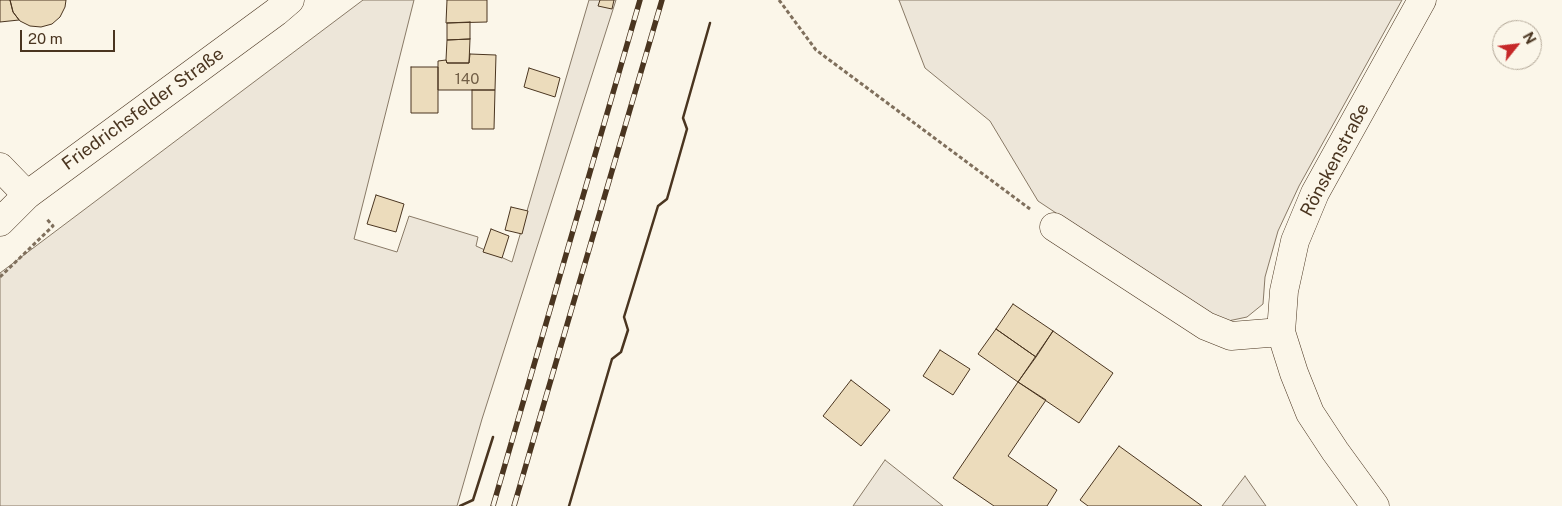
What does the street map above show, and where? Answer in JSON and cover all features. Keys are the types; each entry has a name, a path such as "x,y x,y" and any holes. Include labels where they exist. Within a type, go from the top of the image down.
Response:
{"street":[{"name":"Friedrichsfelder Straße","path":"0,222 27,195 290,0"},
{"name":"Rönskenstraße","path":"1376,506 1335,452 1310,413 1294,373 1281,332 1284,291 1295,241 1315,193 1422,0"},
{"path":"0,167 27,195"},
{"path":"1054,227 1206,326 1232,336 1281,332"}],"path":[{"path":"779,0 816,50 1054,227"}],"shaded area":[{"path":"363,0 414,0 354,239 397,252 409,216 478,237 476,246 512,262 589,0 616,0 482,419 457,506 0,506 0,273"},
{"path":"899,0 1402,0 1299,186 1278,231 1265,277 1263,304 1247,317 1228,321 1208,314 1038,201 990,121 925,68"},
{"path":"885,460 943,506 853,506"},
{"path":"1245,476 1266,506 1222,506"}],"building":[{"path":"0,0 10,0 13,12 19,20 0,22"},
{"path":"10,0 66,0 60,17 52,24 41,27 30,26 20,21 13,12"},
{"path":"447,0 487,0 487,22 446,23"},
{"path":"600,0 614,0 612,9 598,6"},
{"path":"470,22 470,39 447,40 447,23"},
{"path":"470,39 469,63 447,63 447,40"},
{"path":"470,54 496,55 495,90 438,90 438,61 446,60 447,63 469,63"},
{"path":"411,67 438,67 438,113 411,113"},
{"path":"529,68 560,78 555,97 524,87"},
{"path":"472,90 495,90 494,129 472,129"},
{"path":"376,195 404,204 396,232 367,224"},
{"path":"511,207 528,211 522,234 505,230"},
{"path":"491,229 509,236 502,258 483,252"},
{"path":"1013,304 1053,331 1036,357 996,329"},
{"path":"996,329 1036,357 1018,382 978,354"},
{"path":"1053,331 1113,373 1079,423 1018,382"},
{"path":"940,350 970,369 953,395 923,376"},
{"path":"851,380 890,410 861,446 823,416"},
{"path":"1018,382 1046,400 1008,456 1057,490 1047,506 994,506 953,478"},
{"path":"1119,446 1202,506 1088,506 1080,500"}],"railway":[{"path":"493,506 640,0"},
{"path":"514,506 662,0"}],"wall":[{"path":"569,506 612,359 621,352 628,330 624,317 658,206 667,199 687,129 683,118 710,23"},
{"path":"460,506 473,500 493,437"}]}
